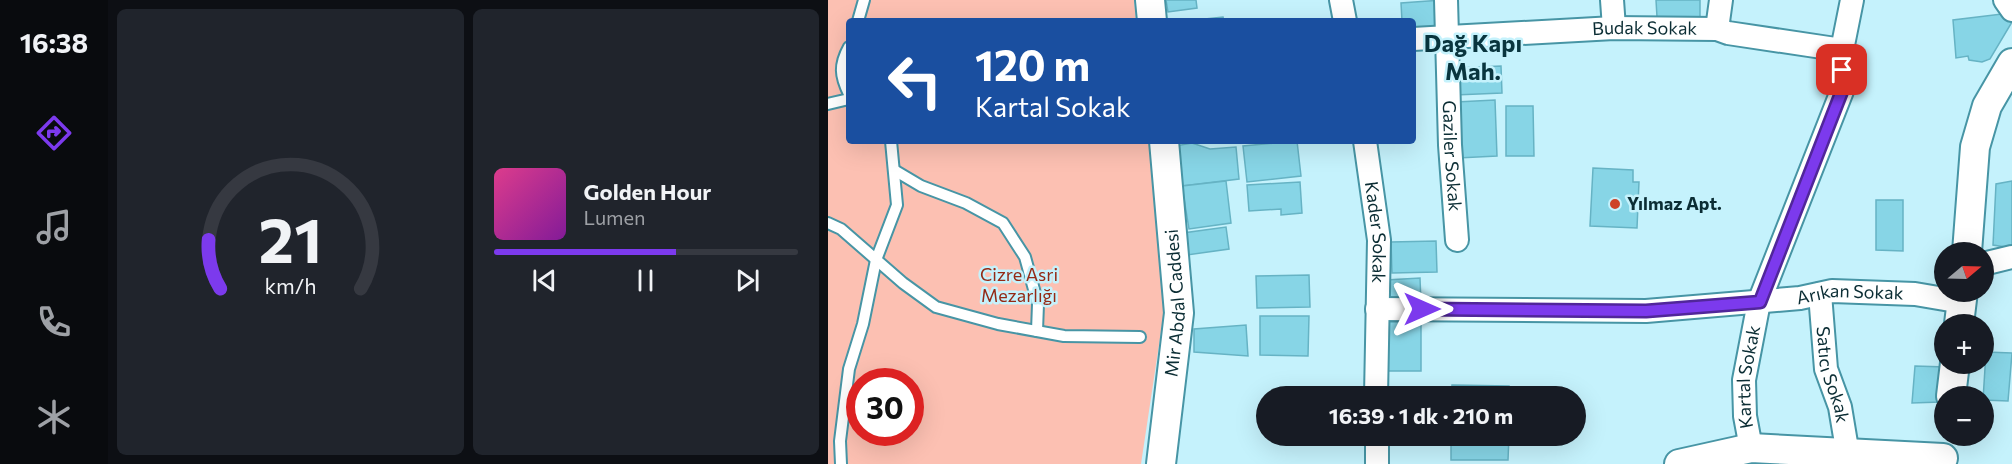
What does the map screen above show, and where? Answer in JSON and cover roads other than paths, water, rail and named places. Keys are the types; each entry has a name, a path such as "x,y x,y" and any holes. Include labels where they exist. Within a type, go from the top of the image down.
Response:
{"street":[{"path":"1150,0 1152,18"},
{"path":"1341,0 1344,18"},
{"name":"Gaziler Sokak","path":"1446,0 1450,145 1457,240"},
{"path":"1612,0 1614,28"},
{"path":"1717,29 1721,0"},
{"name":"Kartal Sokak","path":"1751,448 1745,416 1744,380 1760,302 1842,91 1842,50 1852,0"},
{"path":"2005,0 2012,9"},
{"name":"Budak Sokak","path":"1416,39 1614,28 1717,29 1728,33 1842,50"},
{"path":"1968,242 1975,147 1987,106 2012,63"},
{"name":"Mir Abdal Caddesi","path":"1161,464 1179,313 1164,144"},
{"name":"Kader Sokak","path":"1365,144 1379,240 1376,386"},
{"path":"1994,261 2012,257"},
{"name":"Arıkan Sokak","path":"1377,309 1646,311 1760,302 1840,291 1915,294 1961,306"},
{"name":"Satıcı Sokak","path":"1820,294 1826,369 1859,458"},
{"path":"1377,446 1377,464"},
{"path":"1679,464 1712,460 1751,448 1859,458 1943,452"}],"lane":[{"path":"859,18 864,0"},
{"path":"846,52 842,59 840,76 846,88"},
{"path":"828,104 846,100"},
{"path":"841,464 840,441 849,369 863,324 876,260 897,205 891,144"},
{"path":"894,170 921,186 966,203 1003,223 1025,257 1038,304 1038,331"},
{"path":"828,223 841,229 936,307 998,324 1064,336 1140,337"}],"place":[{"name":"Yılmaz Apt.","path":"1615,204"}],"district":[{"name":"Dağ Kapı Mah.","path":"1473,58"}],"park label":[{"name":"Cizre Asri Mezarlığı","path":"1019,285"}]}
